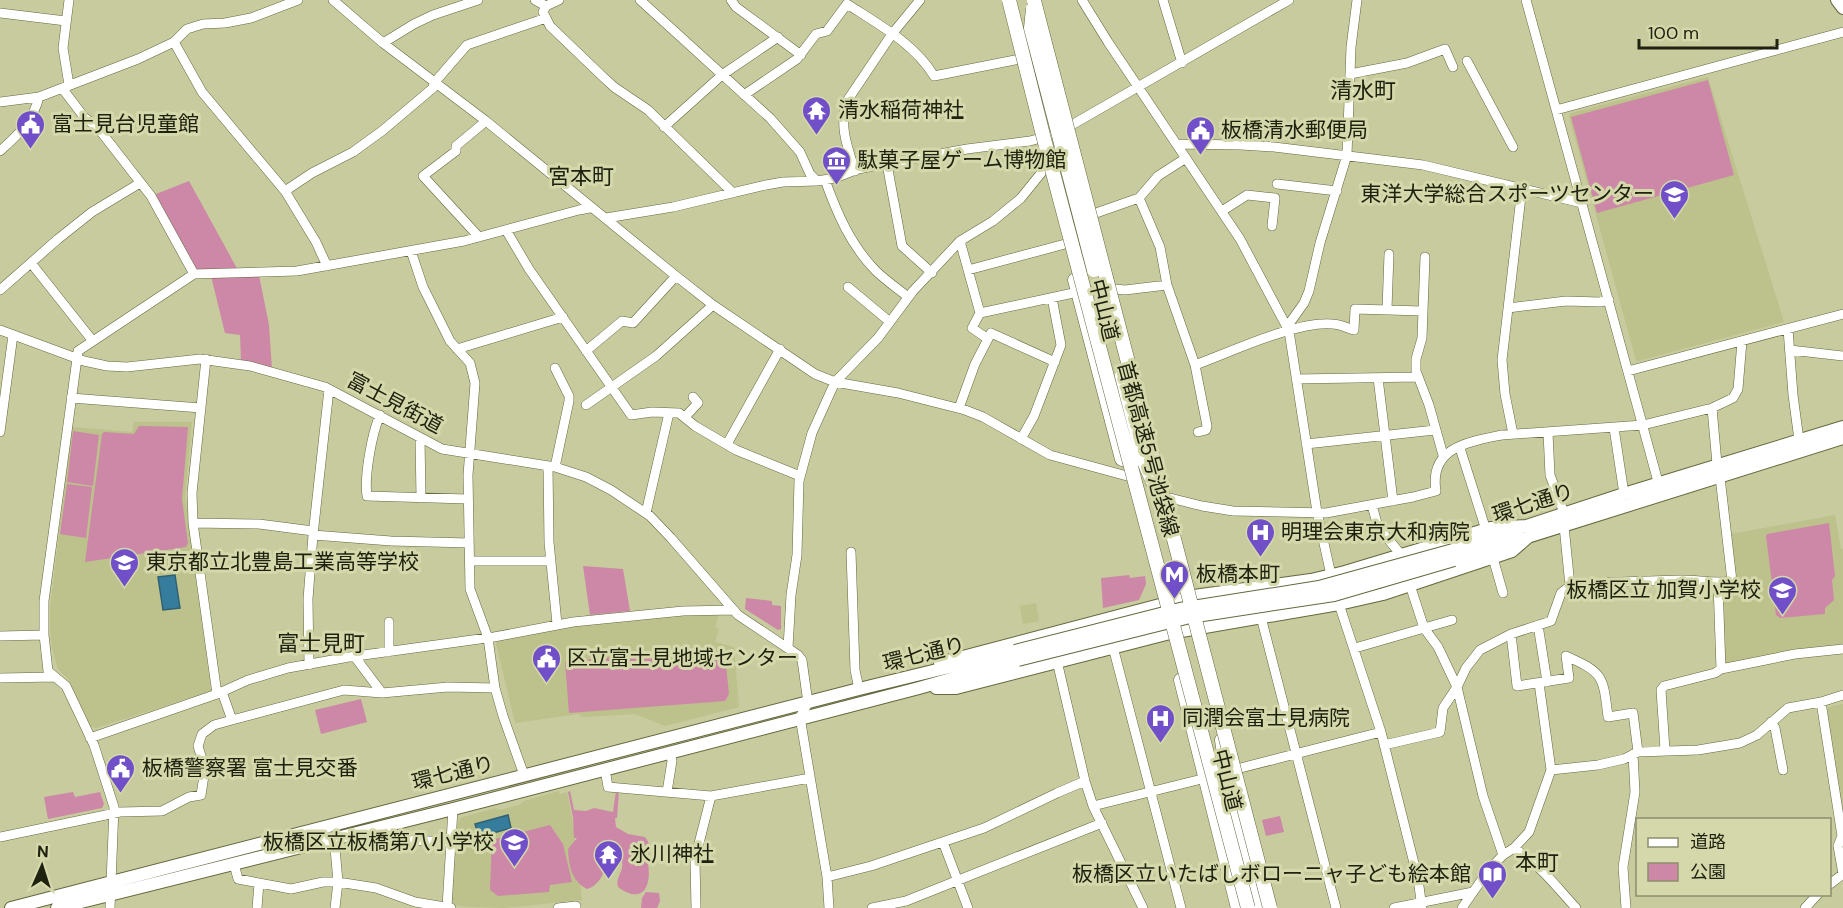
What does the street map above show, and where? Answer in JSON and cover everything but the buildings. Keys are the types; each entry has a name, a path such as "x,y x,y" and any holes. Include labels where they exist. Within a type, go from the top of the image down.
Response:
{"highway":[{"name":"中山道","path":"1007,0 1038,139 1170,633 1238,908"},
{"path":"1007,0 1042,145 1150,550 1151,563"},
{"name":"首都高速5号池袋線","path":"1007,0 1248,908"},
{"name":"中山道","path":"1036,0 1049,33 1063,130 1096,213 1202,627 1216,686 1231,771 1271,908"},
{"path":"1036,0 1031,28 1144,462 1183,551"},
{"name":"首都高速5号池袋線","path":"1036,0 1271,908"},
{"path":"1063,130 1057,142 1074,214 1073,223 1065,241"},
{"path":"1231,771 1227,787 1258,908"}],"main road":[{"path":"1837,0 1843,8"},
{"name":"環七通り","path":"57,908 112,888 525,775 859,689 1190,617 1334,595 1564,520 1662,496 1799,440 1843,427"},
{"name":"環七通り","path":"1564,520 1624,494 1658,483 1719,471 1843,438"},
{"path":"900,680 945,660 1194,596 1331,575 1486,530 1526,532"},
{"path":"920,688 956,688 1170,633 1339,604 1383,594 1512,550 1526,532"},
{"name":"環七通り","path":"11,908 234,864 920,688 1017,656"}],"street":[{"path":"69,0 63,48 65,87 84,117 98,128 152,196 194,274"},
{"path":"0,102 39,97 138,59 174,42 187,30 202,24 251,18 298,0"},
{"path":"333,0 383,43 486,121 582,198 627,238 713,305 814,374 835,382 898,393 959,408 983,417 1050,455 1127,476"},
{"path":"383,43 433,15 478,0"},
{"path":"559,0 540,2 550,26 614,87 648,110 733,193"},
{"path":"640,0 791,140 800,152 810,174 821,180 840,221 858,250 876,271 908,297"},
{"path":"731,0 736,7 801,55"},
{"path":"855,171 843,132 847,101 892,34 920,0"},
{"path":"1082,0 1222,212 1260,273 1289,331"},
{"path":"1163,0 1182,63"},
{"path":"606,218 673,207 783,182 821,180 886,164 1038,139 1063,130 1289,0"},
{"path":"1331,575 1317,512 1289,324 1304,303 1309,291 1320,243 1347,155 1350,74 1357,0"},
{"path":"1526,0 1662,496"},
{"path":"744,95 801,55 816,34 827,31 847,4 892,34 925,61 934,76 1020,59"},
{"path":"0,13 66,21"},
{"path":"285,191 312,173 353,152 382,131 433,88 434,83 467,45 546,18"},
{"path":"1556,110 1843,32"},
{"path":"664,127 722,75 778,38"},
{"path":"174,42 202,92 285,191 316,242 327,266"},
{"path":"1350,74 1407,63 1445,50 1453,67"},
{"path":"1467,61 1513,147"},
{"path":"0,151 35,113 39,97"},
{"path":"479,237 423,176 456,151 456,146 486,121"},
{"path":"1177,144 1241,145 1347,155 1434,167 1582,202"},
{"path":"1096,213 1139,198 1158,176 1186,158"},
{"path":"886,164 902,246 932,273"},
{"path":"829,908 827,876 800,717 808,703 802,660 788,648 791,595 797,555 800,476 812,433 835,382 878,338 908,297 960,241 993,221 1021,198 1046,167"},
{"path":"0,290 92,212 140,183"},
{"path":"1277,184 1337,191"},
{"path":"1513,434 1505,394 1502,360 1522,188"},
{"path":"1222,212 1247,195 1275,198 1272,226"},
{"path":"1139,198 1160,247 1167,285 1196,365 1207,426 1206,429 1198,432"},
{"path":"111,908 115,813 90,738 66,686 48,671 44,635 44,601 71,398 81,348 194,274 297,272 479,237 591,208"},
{"path":"506,230 529,269 631,416 652,412 679,413 695,426 727,444 800,476"},
{"path":"960,241 980,313 972,328 988,339"},
{"path":"968,270 1065,241"},
{"path":"411,251 423,287 450,341 470,363 476,383 467,499 471,589 488,638 495,688 525,775"},
{"path":"1387,309 1389,254"},
{"path":"1425,257 1422,338 1416,359 1417,377 1429,405 1443,455"},
{"path":"31,263 92,340"},
{"path":"586,351 622,321 633,323 676,276"},
{"path":"1115,289 1167,285"},
{"path":"848,287 890,322"},
{"path":"980,313 1078,292"},
{"path":"1021,439 1034,417 1061,345 1052,298"},
{"path":"1508,308 1566,301 1609,300"},
{"path":"586,405 656,356 713,305"},
{"path":"1196,365 1289,331 1318,324 1334,324 1354,330 1355,309 1422,311"},
{"path":"1628,371 1843,314"},
{"path":"457,349 563,317"},
{"path":"1788,329 1799,440"},
{"name":"富士見街道","path":"0,330 97,365 127,367 206,359 250,366 329,389 436,447 552,466 586,477 646,513 734,610 788,648"},
{"path":"959,408 975,364 992,333 1055,362"},
{"path":"0,432 13,335"},
{"path":"1170,498 1233,511 1326,513 1436,491 1435,470 1443,455 1491,437 1642,425 1712,408 1733,398 1738,389 1742,341"},
{"path":"727,444 780,349"},
{"path":"1790,350 1843,356"},
{"path":"206,359 192,493 194,523 219,693 232,720"},
{"path":"555,368 569,396 552,466 548,511 557,624"},
{"path":"1296,379 1417,377"},
{"path":"1378,378 1393,501"},
{"path":"309,665 308,599 329,389"},
{"path":"686,417 698,403 693,397"},
{"path":"71,398 201,408"},
{"path":"1384,745 1440,732 1443,708 1466,668 1480,650 1512,634 1551,621 1561,593 1570,586 1661,580 1718,583 1732,581 1712,408"},
{"path":"646,513 669,413"},
{"path":"380,416 370,459 367,496 467,499"},
{"path":"1614,428 1624,494"},
{"path":"1306,444 1435,430"},
{"path":"1548,433 1550,475 1564,520 1570,586"},
{"path":"420,438 421,498"},
{"path":"1460,447 1486,530"},
{"path":"1372,505 1378,527 1398,550 1400,556"},
{"path":"194,523 258,524 313,533 391,541 469,543"},
{"path":"851,552 855,670 859,689"},
{"path":"1493,558 1503,593"},
{"path":"470,561 551,561"},
{"path":"1718,583 1721,669"},
{"path":"1410,585 1424,628 1438,646 1457,687 1483,796 1503,855"},
{"path":"1339,604 1381,732 1418,879 1421,905"},
{"path":"90,738 219,693 248,680 288,668 488,638 557,624 635,615 734,610"},
{"path":"1261,617 1335,908"},
{"path":"1355,648 1452,620"},
{"path":"389,622 389,652"},
{"path":"1462,908 1503,855 1514,848 1529,832 1551,770 1538,625"},
{"path":"1512,634 1517,686 1569,678 1566,656 1589,666 1601,677 1608,717 1633,713 1636,753 1635,792 1623,867 1626,908"},
{"path":"0,636 44,635"},
{"path":"1113,647 1181,908"},
{"path":"1665,750 1661,690 1664,686 1680,680 1715,673 1721,669 1795,654 1843,649"},
{"path":"355,657 382,693"},
{"path":"1057,661 1093,806 1143,908"},
{"path":"0,678 55,677"},
{"path":"0,837 115,813 162,811 189,797 201,795 205,769 198,746 202,734 214,725 344,690 382,693 448,687 495,688"},
{"path":"1551,770 1598,765 1624,759 1636,753 1698,750 1740,743 1756,735 1788,708 1821,702 1843,694"},
{"path":"1821,702 1842,836 1838,846 1843,874 1831,883"},
{"path":"1771,722 1775,728 1783,770"},
{"path":"1093,806 1381,732"},
{"path":"667,792 672,761 670,752"},
{"path":"605,769 608,787 711,796 810,778"},
{"path":"827,876 871,866 984,828 1085,781"},
{"path":"696,908 694,860 711,796"},
{"path":"234,864 238,879 291,889 323,882 338,882 376,888 415,902 449,908 453,808"},
{"path":"872,908 907,904 1102,823"},
{"path":"382,825 386,839 451,842"},
{"path":"334,837 338,882 335,908"},
{"path":"943,842 968,908"},
{"path":"1514,848 1552,879 1576,908"},
{"path":"257,908 259,883"},
{"path":"1394,908 1421,905 1473,891"},
{"path":"1804,908 1816,896"},
{"path":"558,908 576,906 576,908"}],"shaded area":[{"name":"東洋大学総合スポーツセンター","path":"1708,77 1784,322 1638,361 1569,117 1571,113"},
{"name":"東京都立北豊島工業高等学校","path":"134,422 192,422 185,498 211,691 96,728 89,726 68,679 58,669 50,629 50,608 72,427 132,432"},
{"name":"板橋区立 加賀小学校","path":"1835,515 1841,549 1843,549 1843,645 1724,664 1720,586 1737,583 1731,534"},
{"path":"1036,603 1039,621 1023,624 1020,606"},
{"path":"677,614 719,614 715,627 719,629 715,642 734,647 739,707 665,726 635,714 583,717 578,714 515,723 496,643 498,641 558,628"},
{"path":"1843,704 1843,810 1827,710 1829,707"},
{"name":"板橋区立板橋第八小学校","path":"559,791 560,794 567,792 582,900 504,908 454,905 451,897 456,828 460,818 496,808 500,810 519,805 524,801"}],"green space":[{"path":"1708,80 1734,175 1597,213 1571,117"},
{"path":"189,181 239,272 194,274 151,196"},
{"path":"259,275 269,325 272,369 241,361 240,335 225,333 211,276"},
{"path":"139,426 188,427 182,499 188,543 186,547 85,562 102,434 104,432 134,434"},
{"path":"73,431 99,435 93,486 67,482"},
{"path":"67,484 92,487 86,538 60,534"},
{"path":"1829,523 1835,576 1832,580 1834,600 1825,608 1825,614 1780,618 1776,615 1767,534"},
{"path":"583,566 623,569 630,611 590,615"},
{"path":"1129,575 1130,578 1145,576 1146,584 1139,600 1103,608 1101,578"},
{"path":"746,598 772,601 772,605 781,606 781,629 778,630 745,609"},
{"path":"663,652 670,659 725,655 729,694 725,701 569,713 565,662"},
{"path":"361,699 367,722 321,734 315,710"},
{"path":"570,791 574,810 586,811 594,808 613,812 616,791 619,791 616,827 628,834 645,837 649,844 649,872 644,891 633,894 618,887 622,862 606,862 600,879 587,889 574,877 568,855 568,849 577,838 574,838 568,792"},
{"path":"73,792 75,797 100,792 104,804 102,808 48,819 44,797"},
{"path":"1280,816 1284,832 1266,836 1262,820"},
{"path":"550,825 563,844 572,882 550,885 549,892 498,896 490,890 492,840"},
{"path":"646,892 659,893 660,901 657,908 641,908 642,898"}],"water":[{"path":"175,575 180,608 163,610 158,577"},
{"path":"508,815 511,828 479,837 475,824"}],"place":[{"name":"清水稲荷神社","path":"817,136"},
{"name":"富士見台児童館","path":"31,150"},
{"name":"板橋清水郵便局","path":"1200,156"},
{"name":"駄菓子屋ゲーム博物館","path":"836,186"},
{"name":"東洋大学総合スポーツセンター","path":"1675,220"},
{"name":"明理会東京大和病院","path":"1260,558"},
{"name":"東京都立北豊島工業高等学校","path":"125,588"},
{"name":"板橋本町","path":"1175,600"},
{"name":"板橋区立 加賀小学校","path":"1782,616"},
{"name":"区立富士見地域センター","path":"546,684"},
{"name":"同潤会富士見病院","path":"1161,744"},
{"name":"板橋警察署 富士見交番","path":"121,794"},
{"name":"板橋区立板橋第八小学校","path":"515,868"},
{"name":"氷川神社","path":"609,880"},
{"name":"板橋区立いたばしボローニャ子ども絵本館","path":"1492,900"}],"district":[{"name":"清水町","path":"1363,90"},
{"name":"宮本町","path":"581,176"},
{"name":"富士見町","path":"321,643"},
{"name":"本町","path":"1537,862"}]}
